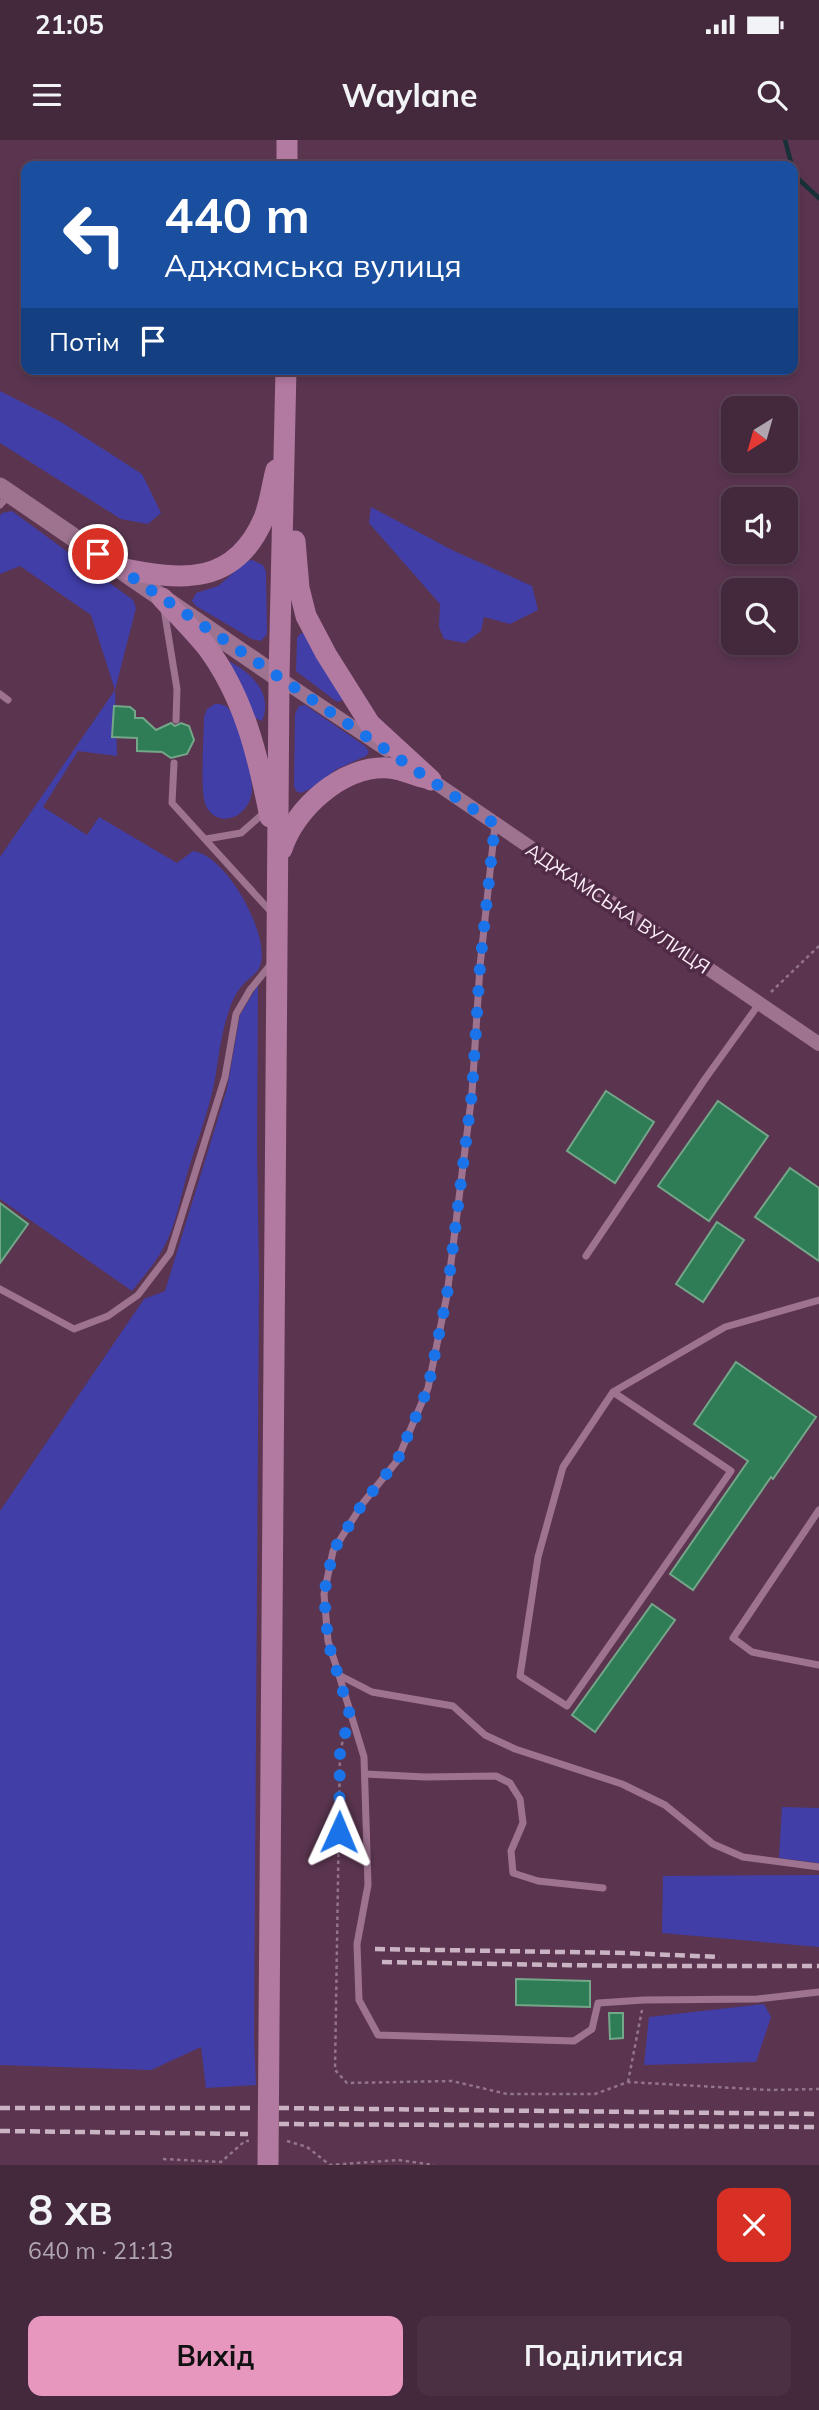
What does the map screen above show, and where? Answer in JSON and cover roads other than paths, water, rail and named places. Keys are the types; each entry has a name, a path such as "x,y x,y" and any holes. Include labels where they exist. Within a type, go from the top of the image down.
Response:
{"main road":[{"path":"287,140 287,161"},
{"path":"268,2165 279,678 286,375"},
{"path":"120,568 163,576 189,577 206,575 223,568 238,556 250,542 265,516 286,430"},
{"path":"286,430 297,568 306,616 339,677 370,724 431,780"},
{"name":"АДЖАМСЬКА ВУЛИЦЯ","path":"4,495 120,568 279,678"},
{"path":"162,598 206,647 240,704 253,741 279,860"},
{"path":"279,860 285,838 302,813 314,800 344,779 361,772 390,768 431,780"}],"street":[{"name":"АДЖАМСЬКА ВУЛИЦЯ","path":"279,678 819,1044"}],"lane":[{"path":"162,598 177,689 176,720"},
{"path":"0,694 8,700"},
{"path":"174,762 172,803 278,920"},
{"path":"206,839 241,834 269,810"},
{"path":"495,824 480,966 472,1093 447,1295 428,1388 397,1461 363,1503 333,1551 324,1594 328,1642 364,1757 368,1885 357,1944 359,2000 377,2035 574,2041 592,2029 598,2003 757,1999 819,1992"},
{"path":"0,1289 74,1329 108,1316 138,1295 170,1253 225,1077 236,1014 250,990 278,955"},
{"path":"586,1256 759,1004"},
{"path":"613,1392 731,1471 567,1706 520,1676 538,1557 563,1467 613,1392 725,1327 819,1300"},
{"path":"819,1510 733,1638 752,1652 819,1665"},
{"path":"339,1675 372,1692 453,1706 485,1735 515,1749 622,1784 665,1805 713,1844 743,1857 819,1867"},
{"path":"365,1774 496,1776 510,1783 520,1800 523,1823 511,1851 513,1873 538,1881 603,1888"}],"waterway":[{"path":"785,140 791,161"},
{"path":"798,179 819,198"}],"railway":[{"path":"375,1949 720,1957"},
{"path":"382,1962 819,1966"},
{"path":"0,2108 253,2108"},
{"path":"279,2108 819,2114"},
{"path":"279,2124 819,2127"},
{"path":"0,2131 248,2134"}]}
